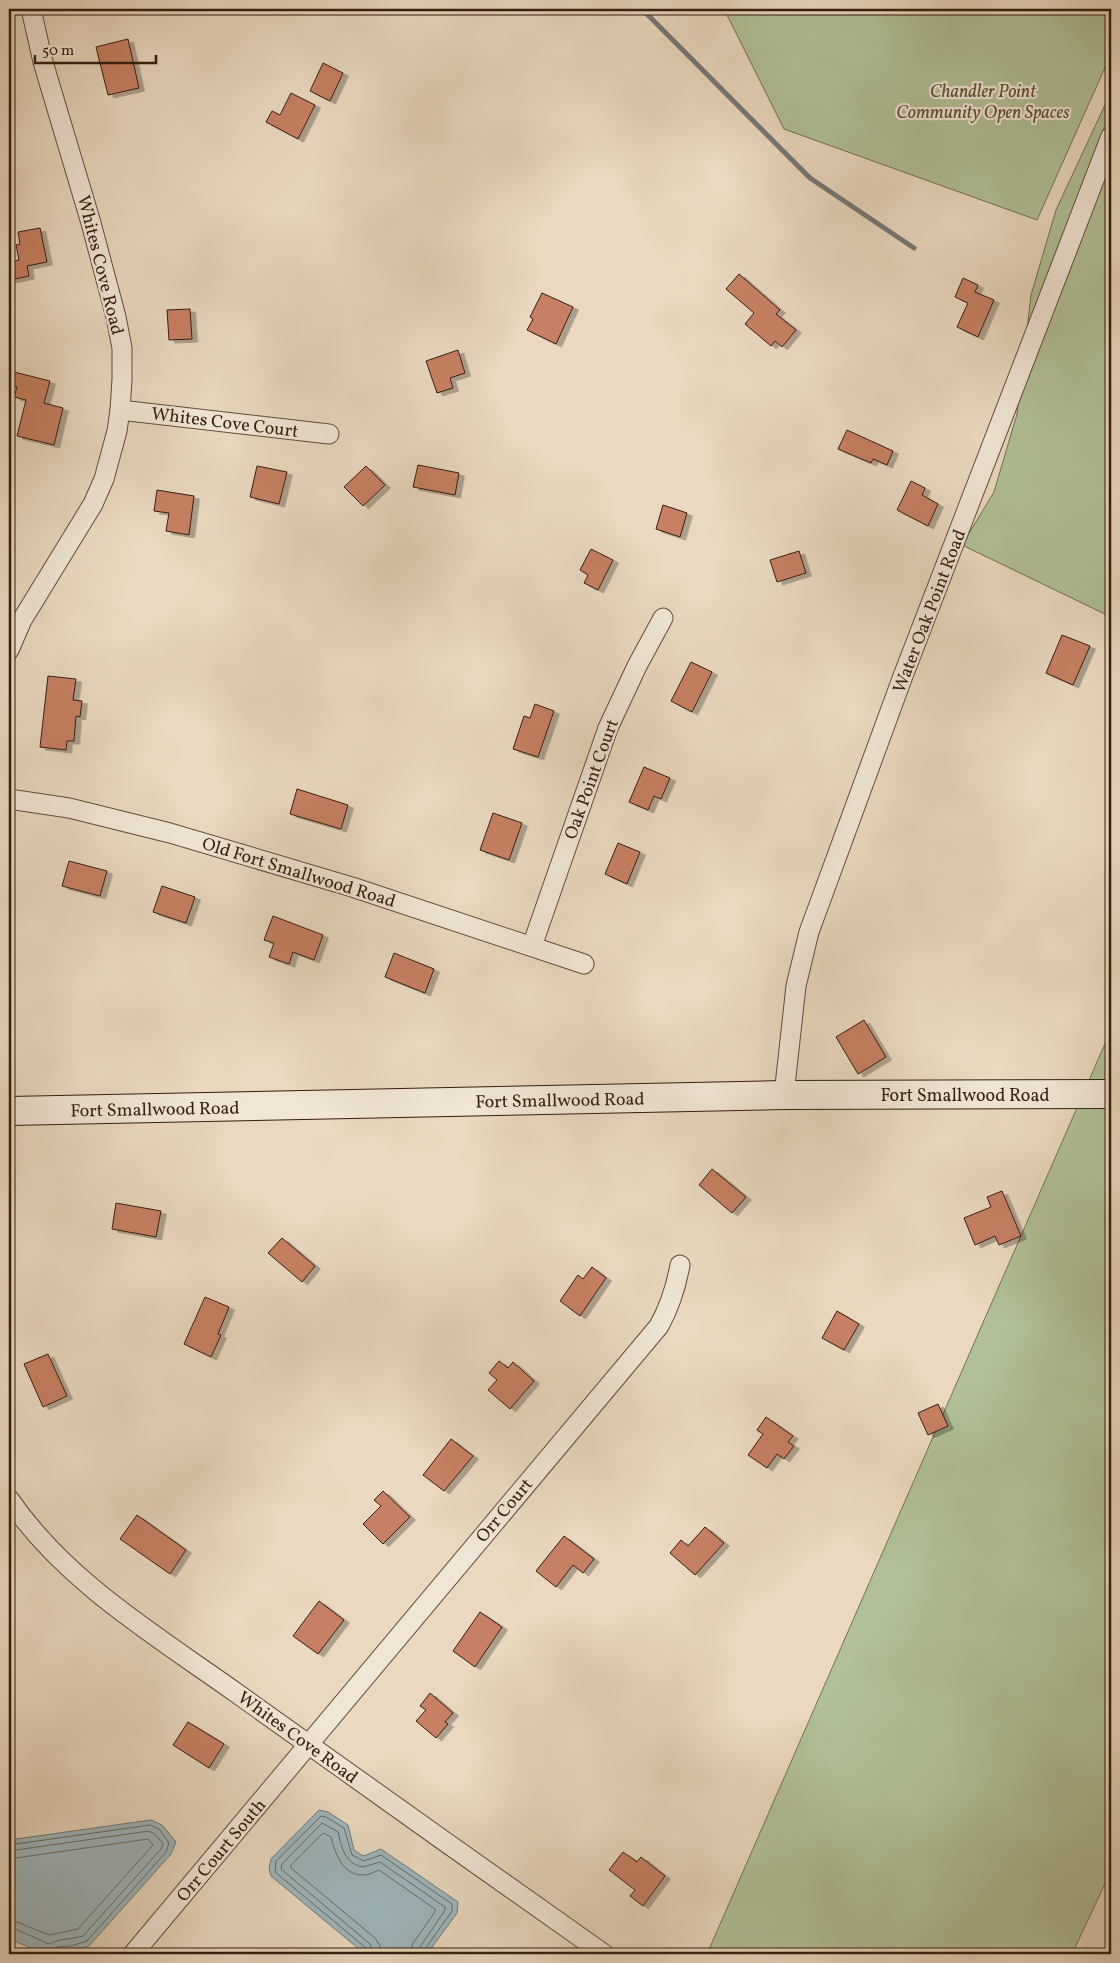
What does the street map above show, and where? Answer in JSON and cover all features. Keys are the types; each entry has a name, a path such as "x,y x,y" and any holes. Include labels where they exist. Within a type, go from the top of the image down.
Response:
{"main road":[{"name":"Fort Smallwood Road","path":"9,1111 784,1095 1111,1094"}],"street":[{"name":"Whites Cove Road","path":"9,650 22,620 93,504 112,454 120,410 122,348 116,317 92,223 44,62 31,9"},
{"name":"Water Oak Point Road","path":"784,1095 796,986 809,932 900,685 1111,136"},
{"name":"Whites Cove Court","path":"120,410 329,434"},
{"name":"Oak Point Court","path":"532,946 608,728 637,666 663,618"},
{"name":"Old Fort Smallwood Road","path":"9,799 69,808 170,832 328,880 584,964"},
{"name":"Orr Court","path":"309,1745 659,1326 668,1310 676,1288 680,1265"},
{"name":"Whites Cove Road","path":"9,1499 45,1543 102,1596 604,1954"},
{"name":"Orr Court South","path":"133,1954 309,1745"}],"green space":[{"name":"Chandler Point Community Open Spaces","path":"724,9 1111,9 1111,54 1037,220 784,129"},
{"path":"1111,92 1111,617 962,545 994,492 1017,414 1031,295 1056,210"},
{"path":"1111,1030 1111,1871 1072,1954 707,1954"}],"water":[{"path":"319,1810 328,1812 348,1825 354,1850 363,1856 381,1849 458,1902 457,1913 427,1954 365,1954 271,1876 269,1869 271,1859"},
{"path":"151,1820 162,1825 176,1842 171,1854 89,1946 71,1951 46,1954 9,1939 9,1840"}],"building":[{"path":"128,39 139,88 108,95 96,47"},
{"path":"323,63 343,73 330,101 310,91"},
{"path":"291,93 315,105 298,139 266,122 272,111 280,115"},
{"path":"40,228 47,262 27,266 29,276 10,280 9,262 19,260 16,245 20,244 18,232"},
{"path":"739,274 780,310 776,314 796,330 782,347 775,341 771,346 745,324 754,313 726,289"},
{"path":"963,278 978,285 975,292 994,300 978,337 957,327 968,303 955,297"},
{"path":"542,293 573,307 556,344 527,330 533,319 530,317"},
{"path":"190,309 192,339 169,340 167,310"},
{"path":"458,350 465,373 450,378 453,388 437,393 426,361"},
{"path":"14,372 50,381 44,403 63,408 54,445 17,436 26,400 14,397 17,387 11,385"},
{"path":"847,430 893,451 887,465 873,459 871,463 838,449"},
{"path":"418,465 459,473 455,495 413,487"},
{"path":"257,466 287,472 279,504 250,497"},
{"path":"366,466 385,485 363,506 344,487"},
{"path":"911,481 925,488 922,495 938,504 928,526 897,510"},
{"path":"157,490 194,496 189,535 166,531 169,513 154,511"},
{"path":"663,505 687,513 680,537 656,529"},
{"path":"591,549 613,560 598,590 584,583 588,575 580,570"},
{"path":"799,551 806,573 777,582 770,560"},
{"path":"1062,635 1090,646 1073,685 1046,673"},
{"path":"691,662 712,672 692,712 671,701"},
{"path":"48,676 76,679 73,700 82,701 80,717 76,716 74,741 67,741 66,750 40,747"},
{"path":"535,704 554,711 538,757 513,749 524,716 530,718"},
{"path":"644,767 670,778 661,799 654,796 648,810 629,802"},
{"path":"297,789 348,805 341,829 290,814"},
{"path":"493,813 522,823 509,860 480,850"},
{"path":"618,843 640,852 627,884 605,874"},
{"path":"69,861 107,871 100,896 62,886"},
{"path":"162,886 195,897 186,923 153,912"},
{"path":"273,916 323,935 314,960 293,952 289,964 269,957 274,943 264,940"},
{"path":"394,953 434,969 425,993 385,977"},
{"path":"864,1020 886,1057 858,1074 836,1037"},
{"path":"712,1169 746,1197 732,1213 699,1185"},
{"path":"1002,1191 1021,1236 999,1245 995,1236 975,1245 964,1218 991,1207 987,1197"},
{"path":"116,1203 161,1211 156,1237 112,1229"},
{"path":"282,1238 315,1266 302,1282 268,1253"},
{"path":"592,1267 606,1278 580,1316 560,1301 578,1275 583,1279"},
{"path":"205,1297 229,1307 218,1334 221,1335 211,1357 184,1344"},
{"path":"837,1311 859,1324 844,1350 822,1338"},
{"path":"48,1354 67,1396 43,1407 24,1364"},
{"path":"499,1361 508,1368 513,1362 534,1381 510,1409 488,1390 497,1380 489,1373"},
{"path":"938,1404 948,1426 928,1435 918,1413"},
{"path":"766,1417 793,1436 788,1442 794,1446 784,1459 777,1454 767,1468 748,1455 763,1434 757,1430"},
{"path":"451,1439 473,1456 444,1491 423,1475"},
{"path":"383,1491 410,1517 383,1544 363,1524 381,1506 374,1500"},
{"path":"137,1515 186,1550 170,1574 120,1539"},
{"path":"705,1527 724,1543 695,1575 670,1553 681,1540 688,1546"},
{"path":"564,1536 594,1559 583,1573 573,1565 556,1587 536,1571"},
{"path":"319,1601 344,1620 318,1654 293,1636"},
{"path":"480,1612 502,1627 475,1667 453,1651"},
{"path":"430,1693 453,1713 445,1722 448,1724 436,1738 416,1721 426,1710 420,1706"},
{"path":"188,1722 224,1744 209,1768 173,1745"},
{"path":"623,1852 637,1862 641,1857 665,1876 643,1906 630,1896 635,1890 609,1870"}],"waterway":[{"path":"642,9 810,178 914,248"}]}
